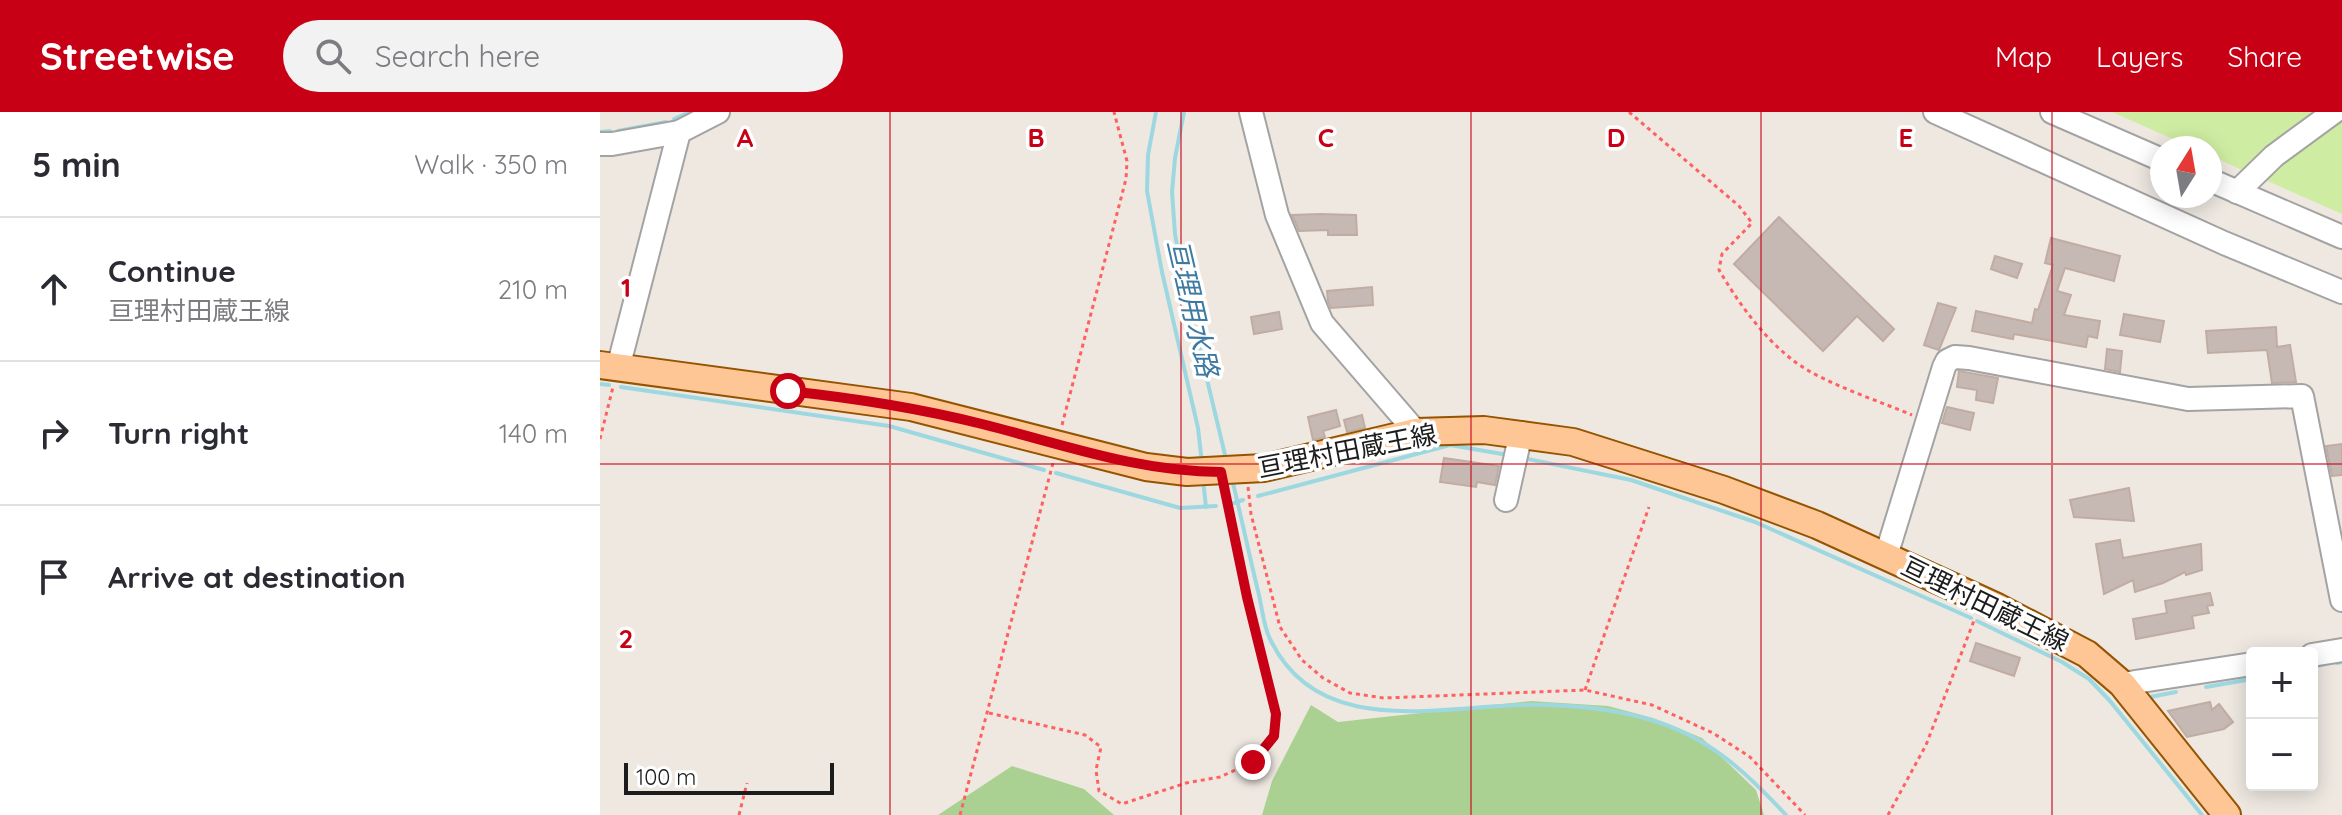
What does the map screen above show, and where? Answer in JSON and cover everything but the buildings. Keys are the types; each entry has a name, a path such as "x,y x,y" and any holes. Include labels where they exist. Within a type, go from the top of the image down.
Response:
{"main road":[{"name":"亘理村田蔵王線","path":"609,367 911,407 1146,467 1187,472 1234,472 1416,432 1484,430 1573,442 1724,490 1805,520 1983,601 2087,654 2122,684 2227,815"}],"street":[{"path":"1251,112 1277,215 1322,323 1416,432"},
{"path":"1935,112 2224,243 2342,292"},
{"path":"2052,112 2150,155"},
{"path":"2237,192 2274,156 2334,112"},
{"path":"610,137 673,126 714,113"},
{"path":"609,367 673,126"},
{"path":"2222,185 2342,237"},
{"path":"1886,556 1944,367 1947,361 1955,357 1969,358 2188,399 2302,396 2342,600"},
{"path":"1506,500 1521,433"},
{"path":"2318,654 2342,650"},
{"path":"2122,684 2246,665"}],"path":[{"path":"960,815 1126,179 1127,161 1114,112"},
{"path":"1629,112 1739,206 1752,223 1722,254 1719,270 1737,300 1774,342 1809,371 1927,422"},
{"path":"600,439 609,367"},
{"path":"988,712 1085,735 1101,747 1096,770 1099,791 1122,804 1186,783 1220,777 1253,762 1274,736 1276,714 1247,597 1234,472"},
{"path":"1234,472 1251,514 1280,627 1302,660 1323,678 1350,693 1384,698 1585,690 1652,705 1713,733 1750,757 1805,815"},
{"path":"1585,690 1649,507"},
{"path":"1888,815 1926,745 1983,601"},
{"path":"739,815 747,783"}],"green space":[{"path":"2112,112 2318,112 2244,171 2222,161 2222,136 2166,136"},
{"path":"2342,118 2342,214 2263,179"},
{"path":"1531,701 1608,706 1653,718 1702,738 1756,790 1764,815 1262,815 1272,781 1311,705 1338,722"},
{"path":"1012,766 1084,789 1114,815 938,815"}],"waterway":[{"name":"亘理用水路","path":"674,119 690,112"},
{"path":"1156,112 1148,155 1147,191 1198,428 1202,463"},
{"name":"亘理用水路","path":"1184,112 1172,192 1175,234 1226,459"},
{"name":"亘理用水路","path":"618,131 666,122"},
{"name":"亘理用水路","path":"600,132 610,131"},
{"path":"600,384 609,385"},
{"path":"621,387 889,426 1044,470"},
{"path":"1258,496 1450,445 1508,455"},
{"path":"1523,458 1631,480 1755,522 1971,618"},
{"path":"1056,473 1180,508 1216,506"},
{"path":"1232,479 1270,639 1291,670 1317,691 1347,704 1380,710 1553,705 1633,715 1669,726 1707,745 1756,784 1786,815"},
{"path":"1203,480 1206,507"},
{"name":"亘理用水路","path":"1234,503 1243,500"},
{"path":"1977,621 2062,662 2089,679 2202,815"},
{"path":"2337,663 2342,662"},
{"path":"2318,666 2325,664"},
{"path":"2206,687 2246,680"},
{"path":"2150,697 2176,692"}],"route":[{"path":"788,391 911,407 1146,467 1221,472 1276,714 1274,736 1253,762"}]}
